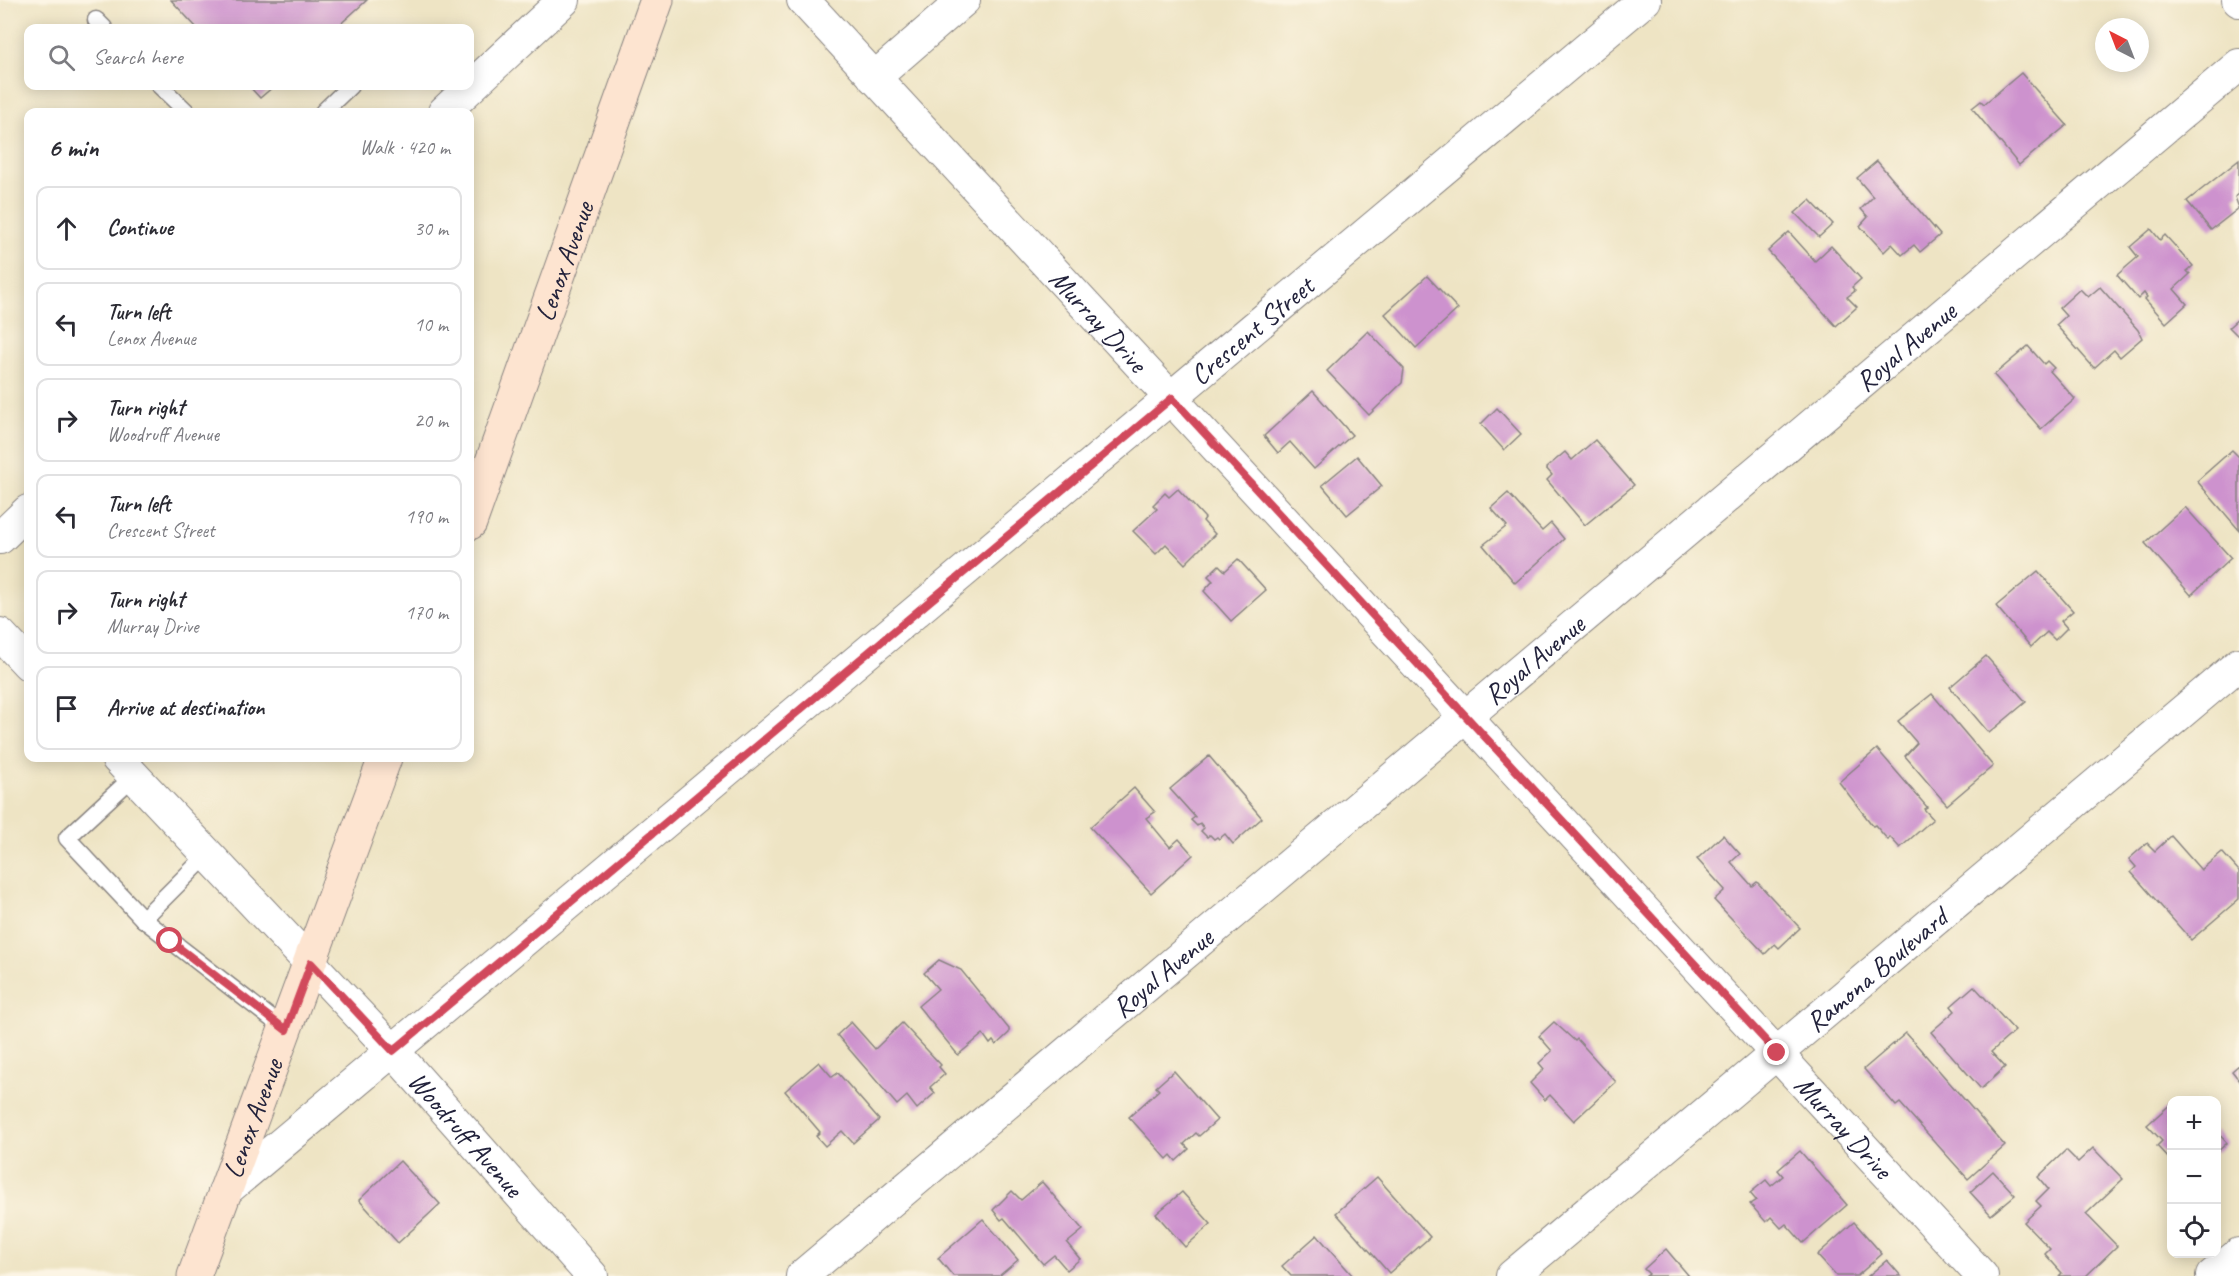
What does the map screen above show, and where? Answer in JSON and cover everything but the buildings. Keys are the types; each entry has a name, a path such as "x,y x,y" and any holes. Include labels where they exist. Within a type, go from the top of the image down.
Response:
{"main road":[{"name":"Lenox Avenue","path":"474,512 657,0"},
{"name":"Lenox Avenue","path":"194,1276 384,762"}],"street":[{"path":"474,84 564,0"},
{"name":"Murray Drive","path":"803,0 1982,1276"},
{"path":"874,78 964,0"},
{"name":"Crescent Street","path":"224,1192 1645,0"},
{"name":"Royal Avenue","path":"802,1276 1467,719 2239,65"},
{"path":"448,108 468,90"},
{"path":"0,538 24,515"},
{"path":"0,634 24,660"},
{"name":"Ramona Boulevard","path":"1512,1276 2239,664"},
{"name":"Woodruff Avenue","path":"126,767 393,1051 592,1276"},
{"path":"2212,1276 2239,1254"}],"lane":[{"path":"164,90 183,108"},
{"path":"327,108 346,90"},
{"path":"126,767 67,838 143,919 286,1030"},
{"path":"143,919 208,854"}],"route":[{"path":"170,941 286,1030 311,963 393,1051 1172,398 1777,1053"}]}
